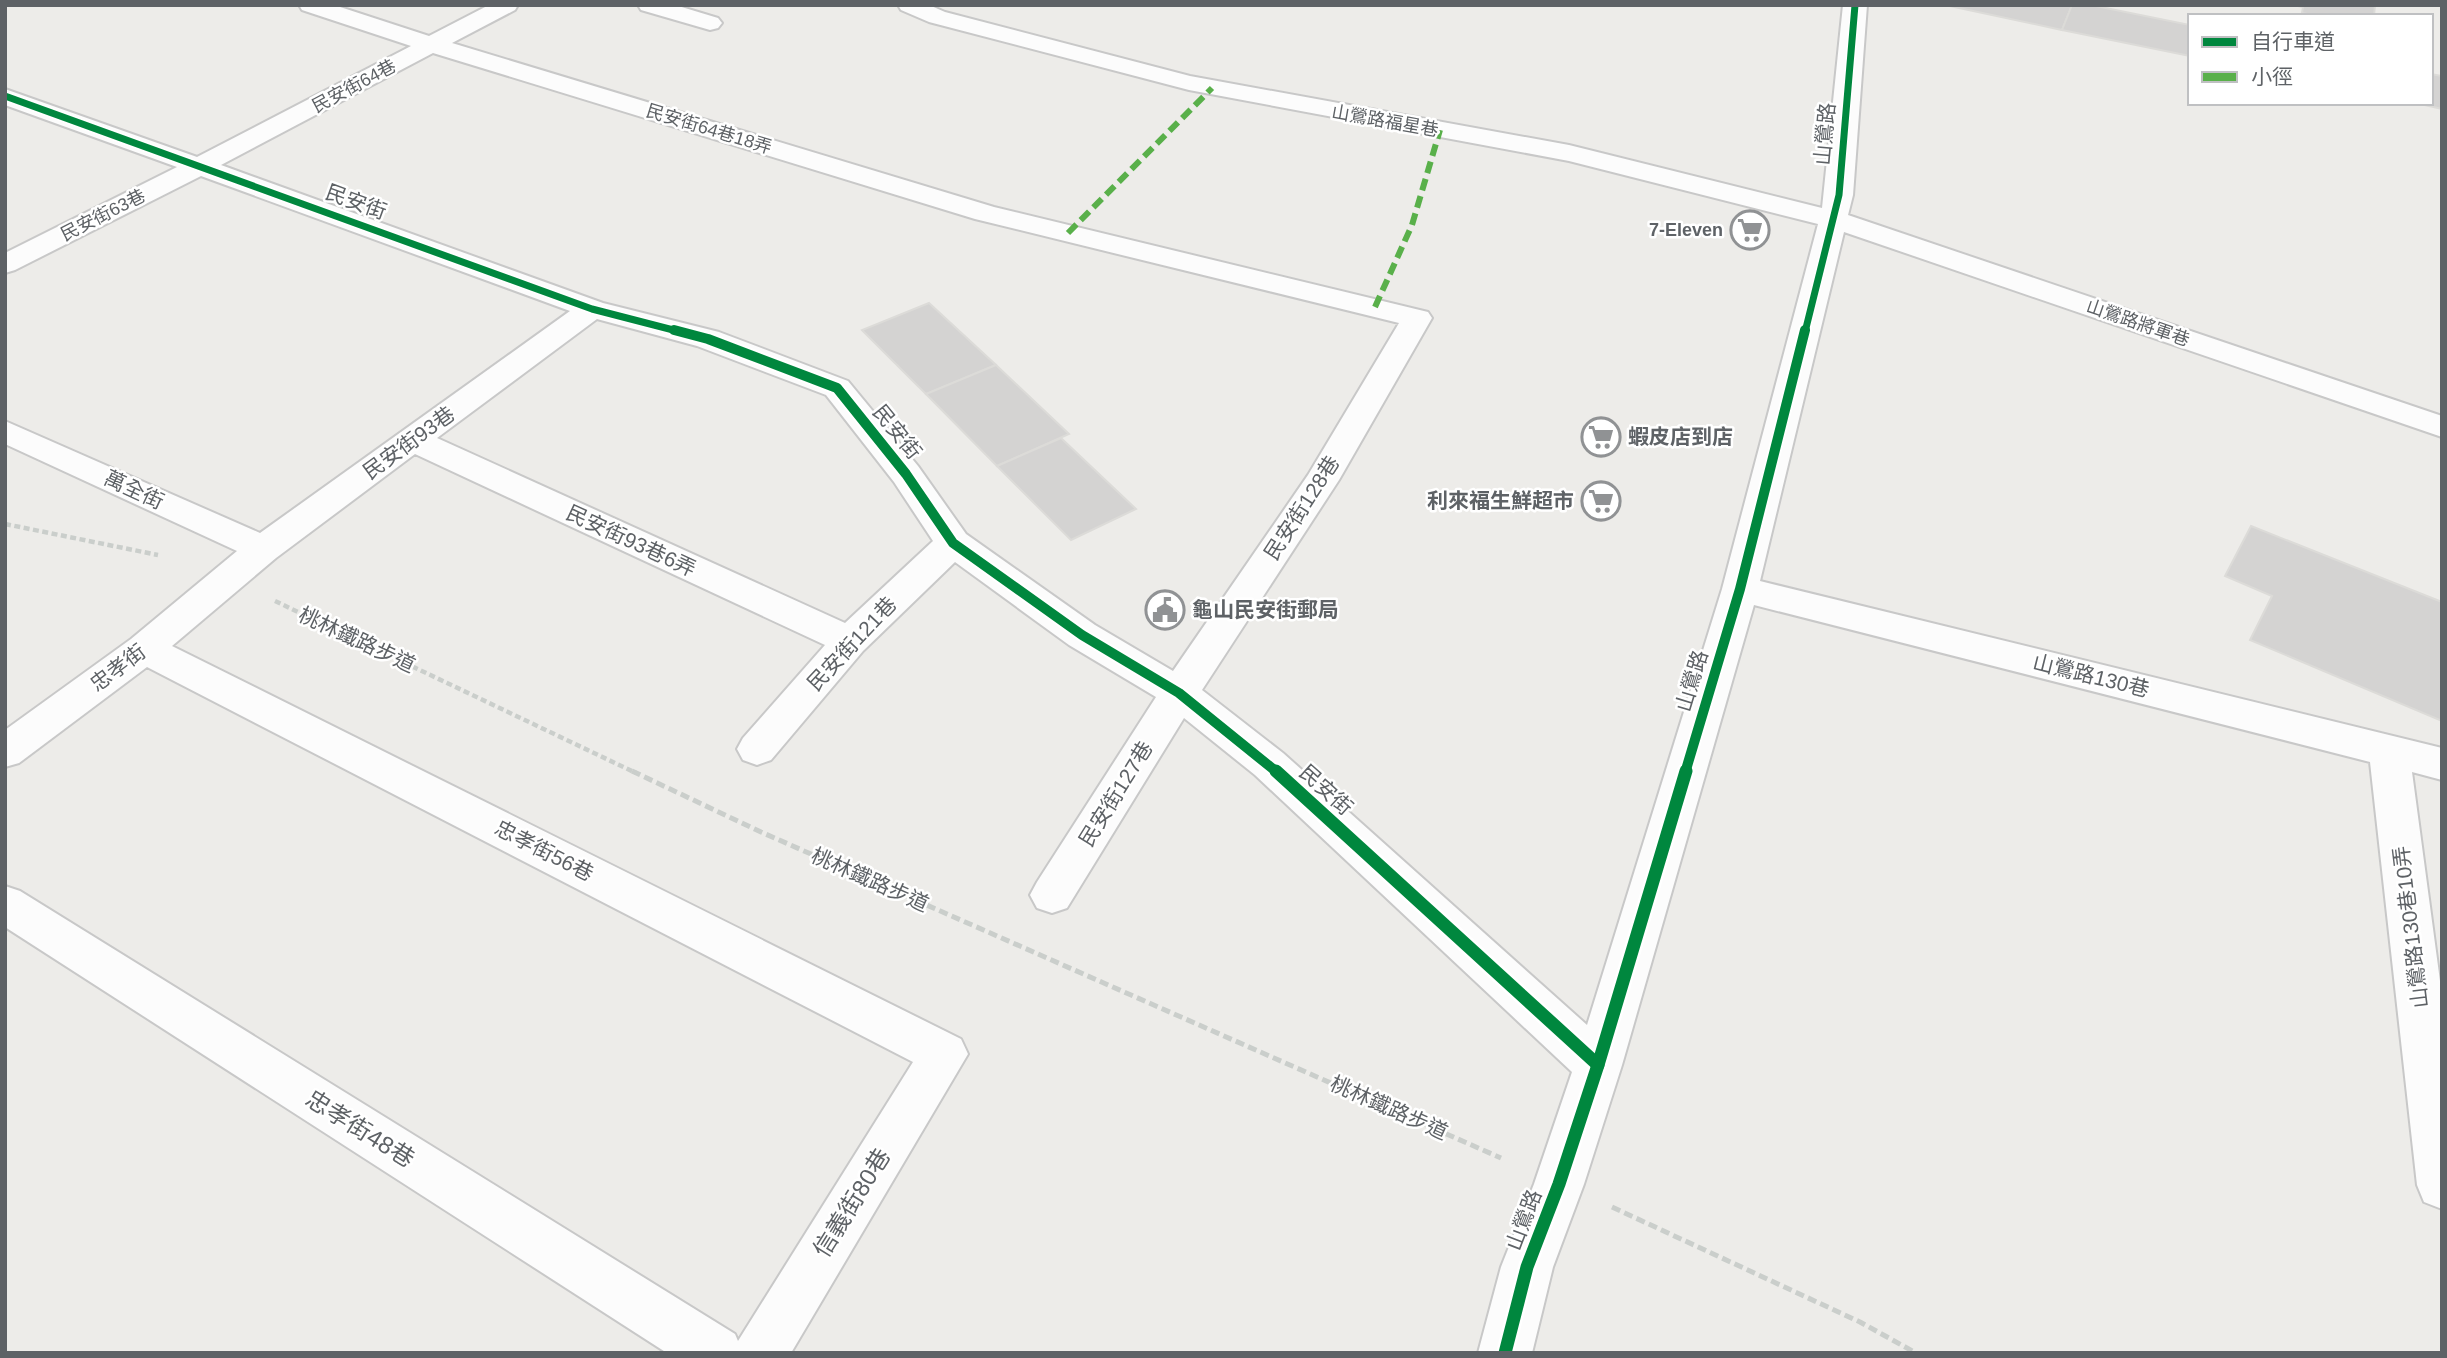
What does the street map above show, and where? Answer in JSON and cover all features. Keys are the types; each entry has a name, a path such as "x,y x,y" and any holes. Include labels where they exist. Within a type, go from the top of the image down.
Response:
{"street":[{"name":"民安街64巷18弄","path":"310,5 432,45 985,214 1417,318"},
{"name":"民安街64巷","path":"200,166 507,5"},
{"path":"649,5 710,23"},
{"name":"山鶯路福星巷","path":"909,5 937,17 1189,83 1569,153 1833,219"},
{"name":"山鶯路","path":"1505,1353 1527,1267 1553,1202 1598,1065 1740,589 1839,195 1855,5"},
{"name":"民安街","path":"5,96 592,309 708,339 837,388 906,474 953,543 1082,635 1179,693 1269,764 1598,1065"},
{"name":"民安街63巷","path":"5,264 200,166"},
{"name":"山鶯路將軍巷","path":"1833,219 2442,427"},
{"name":"民安街93巷","path":"228,580 263,549 592,309"},
{"name":"民安街128巷","path":"1179,693 1322,480 1417,318"},
{"name":"萬全街","path":"5,431 263,549"},
{"name":"民安街93巷6弄","path":"412,440 850,641"},
{"name":"民安街121巷","path":"757,749 850,641 953,543"},
{"name":"忠孝街","path":"5,752 144,649 228,580"},
{"name":"山鶯路130巷","path":"1740,589 2442,764"},
{"name":"忠孝街56巷","path":"144,649 944,1054"},
{"name":"民安街127巷","path":"1052,895 1179,693"},
{"name":"山鶯路130巷10弄","path":"2389,751 2442,1185"},
{"name":"忠孝街48巷","path":"5,904 716,1353"},
{"name":"信義街80巷","path":"760,1353 944,1054"}],"path":[{"path":"5,524 159,555"},
{"path":"1612,1207 1860,1322 1916,1353"}],"building":[{"path":"1945,5 2072,5 2062,30"},
{"path":"2072,5 2091,5 2188,25 2188,56 2062,30"},
{"path":"2293,5 2375,5 2374,14 2307,14 2302,13 2303,7"},
{"path":"2433,74 2442,76 2442,109 2425,105 2433,105"},
{"path":"929,303 996,365 926,394 862,330"},
{"path":"996,365 1069,434 997,466 926,394"},
{"path":"1061,438 1136,509 1071,540 997,466"},
{"path":"2251,526 2442,602 2442,721 2250,640 2272,596 2225,576"}],"marked path":[{"path":"1068,233 1212,88"},
{"path":"1375,307 1412,225 1440,130"}],"cycle path":[{"path":"1505,1353 1527,1267 1559,1184 1598,1065 1740,589 1839,195 1855,5"},
{"path":"5,96 592,309 708,339 837,388 906,474 953,543 1082,635 1179,693 1269,764 1598,1065"}],"place":[{"name":"7-Eleven","path":"1750,230"},
{"name":"蝦皮店到店","path":"1601,437"},
{"name":"利來福生鮮超市","path":"1601,501"},
{"name":"龜山民安街郵局","path":"1165,610"}]}
